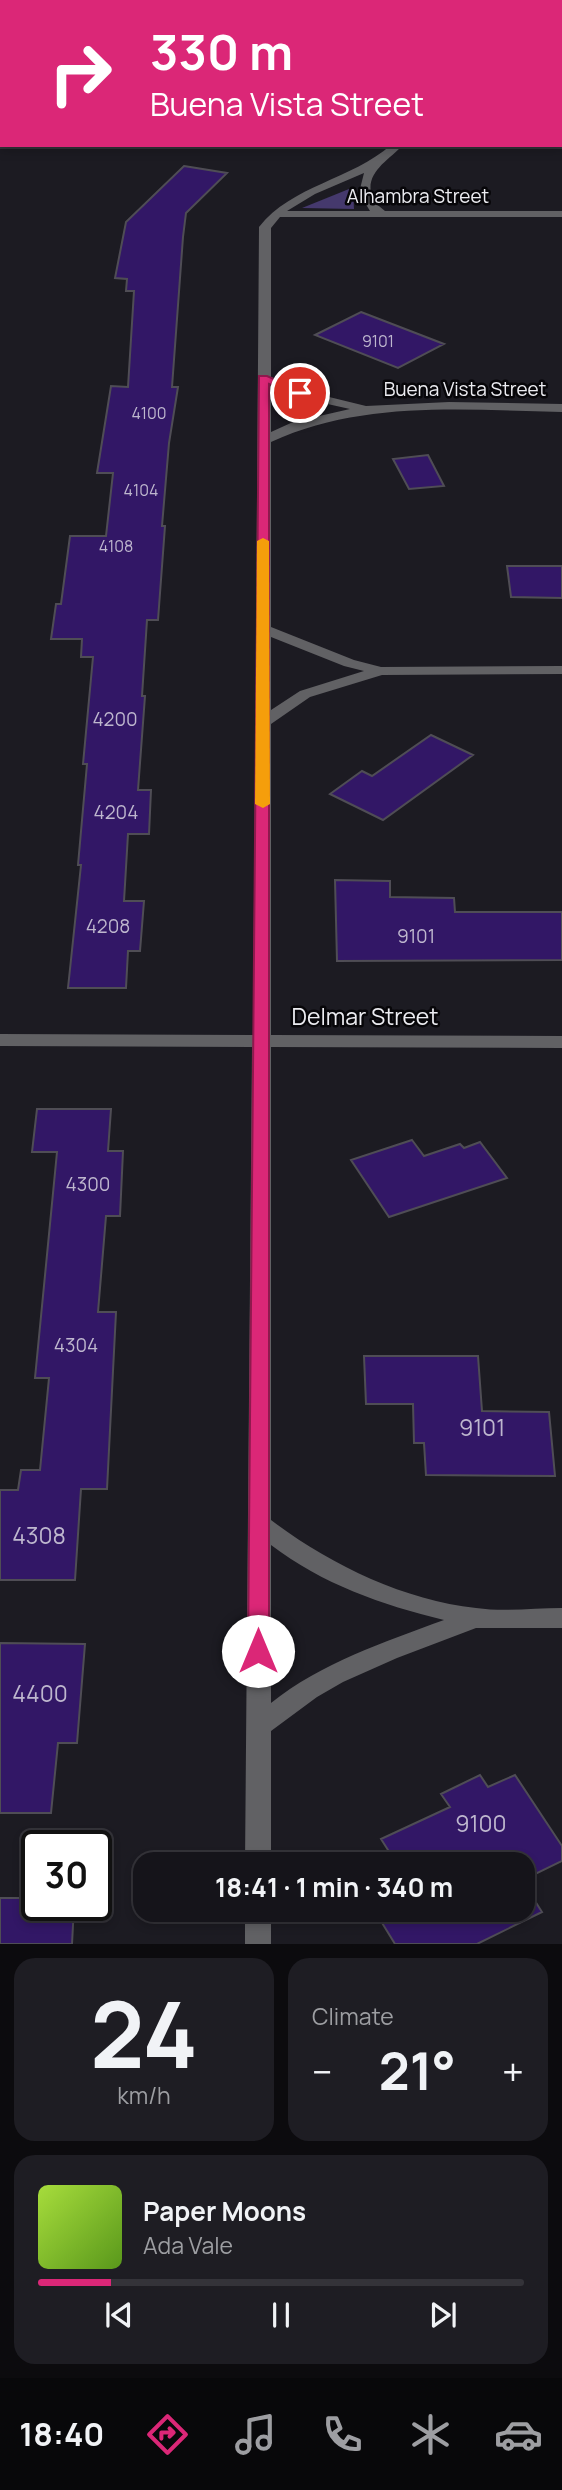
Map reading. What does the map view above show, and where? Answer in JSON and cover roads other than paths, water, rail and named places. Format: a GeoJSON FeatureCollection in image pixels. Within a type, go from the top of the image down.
{"type":"FeatureCollection","features":[{"type":"Feature","properties":{"kind":"street"},"geometry":{"type":"LineString","coordinates":[[258,1852],[265,227],[275,214],[302,196],[372,167],[396,147]]}},
{"type":"Feature","properties":{"kind":"street"},"geometry":{"type":"LineString","coordinates":[[372,167],[366,180],[366,201],[369,207],[381,213]]}},
{"type":"Feature","properties":{"kind":"street","name":"Alhambra Street"},"geometry":{"type":"LineString","coordinates":[[275,214],[562,214]]}},
{"type":"Feature","properties":{"kind":"street","name":"Buena Vista Street"},"geometry":{"type":"LineString","coordinates":[[263,378],[318,398],[367,408],[562,408]]}},
{"type":"Feature","properties":{"kind":"street","name":"Buena Vista Street"},"geometry":{"type":"LineString","coordinates":[[264,440],[290,428],[367,408]]}},
{"type":"Feature","properties":{"kind":"street"},"geometry":{"type":"LineString","coordinates":[[263,629],[349,663],[381,671],[562,670]]}},
{"type":"Feature","properties":{"kind":"street"},"geometry":{"type":"LineString","coordinates":[[263,722],[284,705],[305,694],[381,671]]}},
{"type":"Feature","properties":{"kind":"street","name":"Delmar Street"},"geometry":{"type":"LineString","coordinates":[[0,1040],[562,1042]]}},
{"type":"Feature","properties":{"kind":"street"},"geometry":{"type":"LineString","coordinates":[[259,1524],[291,1548],[374,1592],[476,1618],[562,1618]]}},
{"type":"Feature","properties":{"kind":"street"},"geometry":{"type":"LineString","coordinates":[[258,1727],[286,1703],[331,1675],[476,1618]]}},
{"type":"Feature","properties":{"kind":"street"},"geometry":{"type":"LineString","coordinates":[[258,1922],[258,1944]]}}]}
